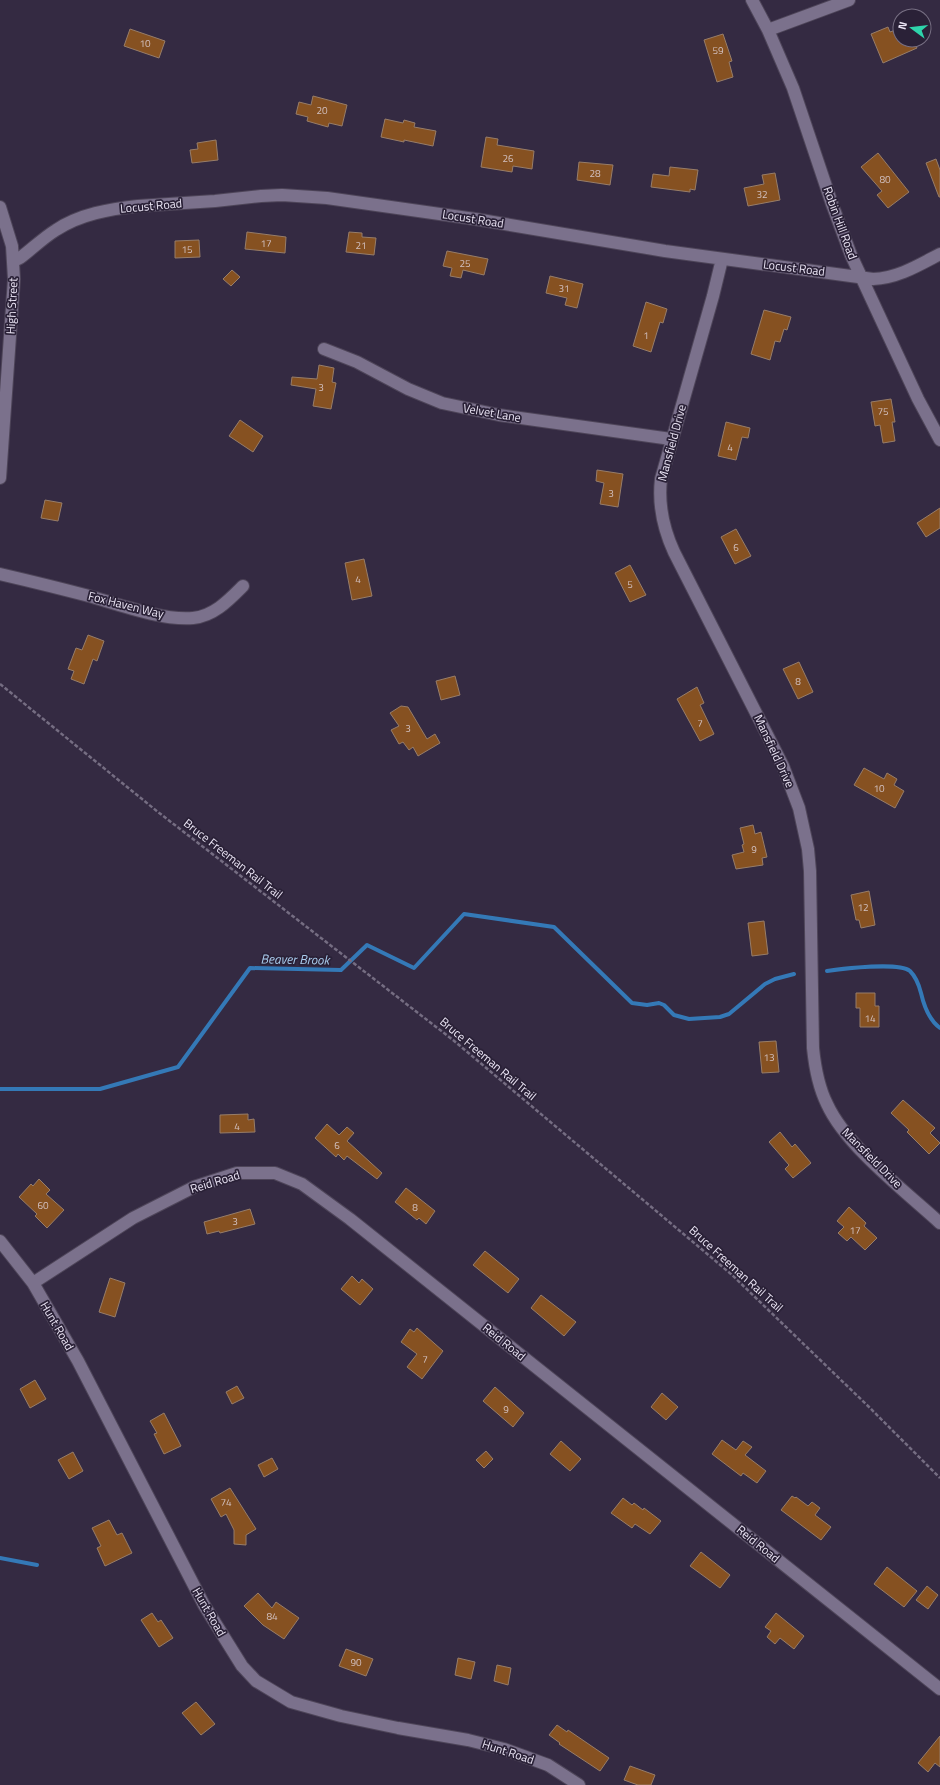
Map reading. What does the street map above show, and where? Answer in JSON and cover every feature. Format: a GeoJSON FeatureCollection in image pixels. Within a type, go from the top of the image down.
{"type":"FeatureCollection","features":[{"type":"Feature","properties":{"kind":"street","name":"Robin Hill Road"},"geometry":{"type":"LineString","coordinates":[[752,0],[768,30],[793,88],[841,230],[861,277],[918,398],[940,440]]}},
{"type":"Feature","properties":{"kind":"street"},"geometry":{"type":"LineString","coordinates":[[768,30],[849,0]]}},
{"type":"Feature","properties":{"kind":"street","name":"Locust Road"},"geometry":{"type":"LineString","coordinates":[[14,261],[20,258],[58,228],[85,216],[120,208],[282,195],[358,202],[722,259],[873,279],[892,276],[940,254]]}},
{"type":"Feature","properties":{"kind":"street","name":"High Street"},"geometry":{"type":"LineString","coordinates":[[0,207],[12,246],[14,261],[14,295],[0,478]]}},
{"type":"Feature","properties":{"kind":"street","name":"Mansfield Drive"},"geometry":{"type":"LineString","coordinates":[[722,259],[713,296],[671,439],[661,479],[660,493],[663,524],[674,552],[782,766],[799,808],[808,849],[812,906],[813,1048],[815,1069],[820,1088],[836,1120],[847,1135],[876,1165],[940,1223]]}},
{"type":"Feature","properties":{"kind":"street","name":"Velvet Lane"},"geometry":{"type":"LineString","coordinates":[[324,349],[352,359],[414,392],[442,403],[499,415],[671,439]]}},
{"type":"Feature","properties":{"kind":"street","name":"Fox Haven Way"},"geometry":{"type":"LineString","coordinates":[[0,574],[139,610],[193,618],[211,612],[229,601],[243,586]]}},
{"type":"Feature","properties":{"kind":"street","name":"Reid Road"},"geometry":{"type":"LineString","coordinates":[[32,1283],[133,1218],[194,1187],[237,1173],[275,1173],[302,1184],[356,1224],[940,1689]]}},
{"type":"Feature","properties":{"kind":"street","name":"Hunt Road"},"geometry":{"type":"LineString","coordinates":[[0,1241],[32,1283],[78,1361],[204,1605],[242,1666],[256,1681],[290,1702],[340,1716],[468,1740],[504,1749],[548,1765],[579,1785]]}},
{"type":"Feature","properties":{"kind":"path","name":"Bruce Freeman Rail Trail"},"geometry":{"type":"LineString","coordinates":[[0,684],[158,812],[453,1040],[731,1274],[869,1407],[940,1478]]}},
{"type":"Feature","properties":{"kind":"building"},"geometry":{"type":"Polygon","coordinates":[[[888,27],[890,32],[892,31],[892,48],[917,48],[883,63],[871,34],[888,27]]]}},
{"type":"Feature","properties":{"kind":"building"},"geometry":{"type":"Polygon","coordinates":[[[130,29],[165,41],[159,58],[124,46],[130,29]]]}},
{"type":"Feature","properties":{"kind":"building"},"geometry":{"type":"Polygon","coordinates":[[[723,34],[732,61],[729,62],[733,77],[717,82],[704,40],[723,34]]]}},
{"type":"Feature","properties":{"kind":"building"},"geometry":{"type":"Polygon","coordinates":[[[313,96],[347,105],[342,126],[329,123],[328,127],[307,121],[308,117],[296,114],[299,102],[311,105],[313,96]]]}},
{"type":"Feature","properties":{"kind":"building"},"geometry":{"type":"Polygon","coordinates":[[[385,119],[403,123],[404,120],[415,123],[414,127],[436,131],[433,146],[381,137],[385,119]]]}},
{"type":"Feature","properties":{"kind":"building"},"geometry":{"type":"Polygon","coordinates":[[[486,137],[498,139],[497,145],[534,151],[532,169],[513,166],[512,172],[481,167],[486,137]]]}},
{"type":"Feature","properties":{"kind":"building"},"geometry":{"type":"Polygon","coordinates":[[[216,140],[218,160],[192,163],[190,150],[198,149],[197,143],[216,140]]]}},
{"type":"Feature","properties":{"kind":"building"},"geometry":{"type":"Polygon","coordinates":[[[878,153],[909,192],[888,208],[877,195],[882,191],[861,167],[878,153]]]}},
{"type":"Feature","properties":{"kind":"building"},"geometry":{"type":"Polygon","coordinates":[[[936,159],[940,170],[940,197],[926,163],[936,159]]]}},
{"type":"Feature","properties":{"kind":"building"},"geometry":{"type":"Polygon","coordinates":[[[579,162],[613,165],[610,185],[577,180],[579,162]]]}},
{"type":"Feature","properties":{"kind":"building"},"geometry":{"type":"Polygon","coordinates":[[[670,167],[698,170],[695,190],[690,189],[690,192],[651,187],[653,174],[669,176],[670,167]]]}},
{"type":"Feature","properties":{"kind":"building"},"geometry":{"type":"Polygon","coordinates":[[[775,173],[780,200],[748,206],[744,188],[764,184],[762,175],[775,173]]]}},
{"type":"Feature","properties":{"kind":"building"},"geometry":{"type":"Polygon","coordinates":[[[247,232],[286,237],[285,253],[245,249],[247,232]]]}},
{"type":"Feature","properties":{"kind":"building"},"geometry":{"type":"Polygon","coordinates":[[[349,232],[362,233],[362,237],[376,238],[374,255],[346,252],[349,232]]]}},
{"type":"Feature","properties":{"kind":"building"},"geometry":{"type":"Polygon","coordinates":[[[199,240],[200,257],[175,258],[175,241],[199,240]]]}},
{"type":"Feature","properties":{"kind":"building"},"geometry":{"type":"Polygon","coordinates":[[[447,251],[488,259],[484,275],[463,270],[461,278],[450,276],[452,268],[443,266],[447,251]]]}},
{"type":"Feature","properties":{"kind":"building"},"geometry":{"type":"Polygon","coordinates":[[[232,270],[240,277],[231,286],[223,279],[232,270]]]}},
{"type":"Feature","properties":{"kind":"building"},"geometry":{"type":"Polygon","coordinates":[[[550,276],[583,284],[577,308],[565,305],[567,298],[546,293],[550,276]]]}},
{"type":"Feature","properties":{"kind":"building"},"geometry":{"type":"Polygon","coordinates":[[[646,302],[667,309],[663,323],[660,322],[651,352],[633,346],[646,302]]]}},
{"type":"Feature","properties":{"kind":"building"},"geometry":{"type":"Polygon","coordinates":[[[764,310],[791,317],[787,330],[784,329],[780,342],[775,341],[770,360],[751,354],[764,310]]]}},
{"type":"Feature","properties":{"kind":"building"},"geometry":{"type":"Polygon","coordinates":[[[319,365],[334,368],[332,382],[336,383],[331,409],[313,406],[316,389],[291,385],[292,377],[317,379],[319,365]]]}},
{"type":"Feature","properties":{"kind":"building"},"geometry":{"type":"Polygon","coordinates":[[[891,399],[895,422],[892,422],[895,441],[883,443],[880,425],[875,426],[871,402],[891,399]]]}},
{"type":"Feature","properties":{"kind":"building"},"geometry":{"type":"Polygon","coordinates":[[[240,420],[263,436],[253,452],[229,436],[240,420]]]}},
{"type":"Feature","properties":{"kind":"building"},"geometry":{"type":"Polygon","coordinates":[[[726,422],[750,428],[748,438],[742,437],[736,460],[718,456],[726,422]]]}},
{"type":"Feature","properties":{"kind":"building"},"geometry":{"type":"Polygon","coordinates":[[[597,470],[623,474],[618,507],[600,504],[604,483],[596,481],[597,470]]]}},
{"type":"Feature","properties":{"kind":"building"},"geometry":{"type":"Polygon","coordinates":[[[45,500],[62,503],[58,521],[41,518],[45,500]]]}},
{"type":"Feature","properties":{"kind":"building"},"geometry":{"type":"Polygon","coordinates":[[[940,508],[940,528],[926,537],[917,523],[940,508]]]}},
{"type":"Feature","properties":{"kind":"building"},"geometry":{"type":"Polygon","coordinates":[[[736,529],[751,556],[735,564],[721,537],[736,529]]]}},
{"type":"Feature","properties":{"kind":"building"},"geometry":{"type":"Polygon","coordinates":[[[364,559],[372,596],[352,600],[345,563],[364,559]]]}},
{"type":"Feature","properties":{"kind":"building"},"geometry":{"type":"Polygon","coordinates":[[[630,565],[646,595],[630,602],[615,573],[630,565]]]}},
{"type":"Feature","properties":{"kind":"building"},"geometry":{"type":"Polygon","coordinates":[[[88,635],[104,641],[97,661],[93,659],[84,684],[71,679],[74,671],[68,669],[76,648],[82,650],[88,635]]]}},
{"type":"Feature","properties":{"kind":"building"},"geometry":{"type":"Polygon","coordinates":[[[799,662],[813,692],[798,699],[783,669],[799,662]]]}},
{"type":"Feature","properties":{"kind":"building"},"geometry":{"type":"Polygon","coordinates":[[[455,676],[460,695],[441,700],[436,681],[455,676]]]}},
{"type":"Feature","properties":{"kind":"building"},"geometry":{"type":"Polygon","coordinates":[[[697,687],[704,703],[700,705],[714,734],[700,741],[677,699],[697,687]]]}},
{"type":"Feature","properties":{"kind":"building"},"geometry":{"type":"Polygon","coordinates":[[[401,706],[408,707],[427,739],[435,734],[440,743],[418,756],[413,747],[409,750],[403,742],[399,744],[391,730],[399,726],[390,713],[401,706]]]}},
{"type":"Feature","properties":{"kind":"building"},"geometry":{"type":"Polygon","coordinates":[[[864,768],[884,779],[887,773],[897,779],[894,785],[904,791],[895,808],[854,785],[864,768]]]}},
{"type":"Feature","properties":{"kind":"building"},"geometry":{"type":"Polygon","coordinates":[[[753,825],[755,834],[761,832],[767,857],[762,858],[763,865],[736,869],[732,855],[744,852],[742,845],[744,844],[740,828],[753,825]]]}},
{"type":"Feature","properties":{"kind":"building"},"geometry":{"type":"Polygon","coordinates":[[[869,891],[875,925],[861,928],[859,920],[856,920],[851,895],[869,891]]]}},
{"type":"Feature","properties":{"kind":"building"},"geometry":{"type":"Polygon","coordinates":[[[764,921],[768,954],[752,956],[748,923],[764,921]]]}},
{"type":"Feature","properties":{"kind":"building"},"geometry":{"type":"Polygon","coordinates":[[[856,993],[875,993],[875,1006],[879,1006],[879,1027],[860,1027],[860,1008],[856,1008],[856,993]]]}},
{"type":"Feature","properties":{"kind":"building"},"geometry":{"type":"Polygon","coordinates":[[[776,1041],[779,1072],[762,1073],[759,1042],[776,1041]]]}},
{"type":"Feature","properties":{"kind":"building"},"geometry":{"type":"Polygon","coordinates":[[[903,1100],[935,1128],[930,1133],[940,1143],[929,1154],[907,1132],[909,1130],[891,1113],[903,1100]]]}},
{"type":"Feature","properties":{"kind":"building"},"geometry":{"type":"Polygon","coordinates":[[[248,1114],[248,1120],[254,1119],[255,1132],[220,1133],[220,1115],[248,1114]]]}},
{"type":"Feature","properties":{"kind":"building"},"geometry":{"type":"Polygon","coordinates":[[[327,1124],[339,1135],[347,1127],[354,1133],[347,1141],[382,1173],[377,1179],[347,1156],[344,1160],[338,1154],[336,1157],[315,1138],[327,1124]]]}},
{"type":"Feature","properties":{"kind":"building"},"geometry":{"type":"Polygon","coordinates":[[[780,1132],[792,1147],[795,1144],[811,1163],[793,1178],[785,1169],[789,1165],[769,1142],[780,1132]]]}},
{"type":"Feature","properties":{"kind":"building"},"geometry":{"type":"Polygon","coordinates":[[[39,1179],[50,1190],[46,1194],[64,1210],[47,1228],[35,1216],[37,1214],[19,1197],[31,1184],[33,1186],[39,1179]]]}},
{"type":"Feature","properties":{"kind":"building"},"geometry":{"type":"Polygon","coordinates":[[[406,1188],[435,1211],[426,1224],[419,1218],[417,1220],[395,1202],[406,1188]]]}},
{"type":"Feature","properties":{"kind":"building"},"geometry":{"type":"Polygon","coordinates":[[[849,1207],[866,1223],[864,1226],[877,1238],[865,1250],[851,1237],[847,1241],[838,1233],[844,1227],[837,1221],[849,1207]]]}},
{"type":"Feature","properties":{"kind":"building"},"geometry":{"type":"Polygon","coordinates":[[[250,1209],[255,1224],[220,1233],[219,1231],[207,1234],[204,1222],[250,1209]]]}},
{"type":"Feature","properties":{"kind":"building"},"geometry":{"type":"Polygon","coordinates":[[[485,1251],[519,1279],[508,1293],[473,1265],[485,1251]]]}},
{"type":"Feature","properties":{"kind":"building"},"geometry":{"type":"Polygon","coordinates":[[[352,1276],[359,1283],[362,1279],[373,1289],[360,1305],[341,1289],[352,1276]]]}},
{"type":"Feature","properties":{"kind":"building"},"geometry":{"type":"Polygon","coordinates":[[[110,1278],[125,1283],[115,1317],[99,1312],[110,1278]]]}},
{"type":"Feature","properties":{"kind":"building"},"geometry":{"type":"Polygon","coordinates":[[[541,1295],[576,1322],[564,1336],[531,1308],[541,1295]]]}},
{"type":"Feature","properties":{"kind":"building"},"geometry":{"type":"Polygon","coordinates":[[[417,1328],[443,1351],[422,1379],[407,1367],[417,1354],[401,1342],[410,1329],[414,1332],[417,1328]]]}},
{"type":"Feature","properties":{"kind":"building"},"geometry":{"type":"Polygon","coordinates":[[[35,1380],[46,1399],[30,1408],[20,1389],[35,1380]]]}},
{"type":"Feature","properties":{"kind":"building"},"geometry":{"type":"Polygon","coordinates":[[[237,1386],[244,1398],[232,1404],[226,1392],[237,1386]]]}},
{"type":"Feature","properties":{"kind":"building"},"geometry":{"type":"Polygon","coordinates":[[[495,1387],[524,1413],[513,1427],[483,1401],[495,1387]]]}},
{"type":"Feature","properties":{"kind":"building"},"geometry":{"type":"Polygon","coordinates":[[[662,1393],[678,1407],[666,1420],[651,1407],[662,1393]]]}},
{"type":"Feature","properties":{"kind":"building"},"geometry":{"type":"Polygon","coordinates":[[[164,1413],[181,1446],[164,1454],[154,1434],[157,1433],[150,1421],[164,1413]]]}},
{"type":"Feature","properties":{"kind":"building"},"geometry":{"type":"Polygon","coordinates":[[[722,1440],[736,1450],[743,1441],[752,1447],[745,1455],[766,1471],[757,1483],[743,1473],[741,1476],[712,1454],[722,1440]]]}},
{"type":"Feature","properties":{"kind":"building"},"geometry":{"type":"Polygon","coordinates":[[[561,1441],[581,1459],[570,1471],[550,1454],[561,1441]]]}},
{"type":"Feature","properties":{"kind":"building"},"geometry":{"type":"Polygon","coordinates":[[[486,1451],[493,1459],[484,1468],[476,1460],[486,1451]]]}},
{"type":"Feature","properties":{"kind":"building"},"geometry":{"type":"Polygon","coordinates":[[[73,1452],[83,1471],[69,1479],[58,1460],[73,1452]]]}},
{"type":"Feature","properties":{"kind":"building"},"geometry":{"type":"Polygon","coordinates":[[[272,1458],[278,1469],[264,1477],[258,1465],[272,1458]]]}},
{"type":"Feature","properties":{"kind":"building"},"geometry":{"type":"Polygon","coordinates":[[[230,1488],[256,1529],[246,1535],[246,1545],[234,1544],[234,1530],[226,1514],[221,1517],[211,1499],[230,1488]]]}},
{"type":"Feature","properties":{"kind":"building"},"geometry":{"type":"Polygon","coordinates":[[[792,1496],[795,1498],[796,1497],[808,1506],[812,1502],[820,1508],[815,1515],[831,1527],[821,1540],[781,1510],[792,1496]]]}},
{"type":"Feature","properties":{"kind":"building"},"geometry":{"type":"Polygon","coordinates":[[[623,1498],[632,1505],[634,1503],[643,1510],[644,1508],[661,1521],[650,1534],[635,1524],[632,1528],[611,1513],[623,1498]]]}},
{"type":"Feature","properties":{"kind":"building"},"geometry":{"type":"Polygon","coordinates":[[[109,1520],[117,1535],[122,1533],[132,1553],[105,1566],[97,1548],[101,1546],[92,1528],[109,1520]]]}},
{"type":"Feature","properties":{"kind":"building"},"geometry":{"type":"Polygon","coordinates":[[[701,1552],[730,1575],[720,1588],[690,1566],[701,1552]]]}},
{"type":"Feature","properties":{"kind":"building"},"geometry":{"type":"Polygon","coordinates":[[[887,1567],[917,1591],[904,1607],[874,1584],[887,1567]]]}},
{"type":"Feature","properties":{"kind":"building"},"geometry":{"type":"Polygon","coordinates":[[[927,1586],[938,1595],[928,1609],[916,1600],[927,1586]]]}},
{"type":"Feature","properties":{"kind":"building"},"geometry":{"type":"Polygon","coordinates":[[[258,1593],[272,1608],[276,1602],[299,1618],[284,1639],[263,1625],[244,1606],[258,1593]]]}},
{"type":"Feature","properties":{"kind":"building"},"geometry":{"type":"Polygon","coordinates":[[[152,1613],[158,1622],[161,1620],[173,1638],[159,1647],[141,1620],[152,1613]]]}},
{"type":"Feature","properties":{"kind":"building"},"geometry":{"type":"Polygon","coordinates":[[[776,1613],[804,1636],[794,1649],[780,1638],[775,1644],[767,1637],[771,1631],[765,1627],[776,1613]]]}},
{"type":"Feature","properties":{"kind":"building"},"geometry":{"type":"Polygon","coordinates":[[[346,1649],[373,1659],[366,1676],[339,1666],[346,1649]]]}},
{"type":"Feature","properties":{"kind":"building"},"geometry":{"type":"Polygon","coordinates":[[[458,1658],[475,1662],[471,1679],[455,1675],[458,1658]]]}},
{"type":"Feature","properties":{"kind":"building"},"geometry":{"type":"Polygon","coordinates":[[[497,1665],[511,1668],[508,1685],[494,1681],[497,1665]]]}},
{"type":"Feature","properties":{"kind":"building"},"geometry":{"type":"Polygon","coordinates":[[[196,1702],[215,1724],[201,1735],[182,1713],[196,1702]]]}},
{"type":"Feature","properties":{"kind":"building"},"geometry":{"type":"Polygon","coordinates":[[[557,1725],[567,1732],[568,1730],[609,1758],[600,1771],[559,1744],[560,1743],[549,1735],[557,1725]]]}},
{"type":"Feature","properties":{"kind":"building"},"geometry":{"type":"Polygon","coordinates":[[[940,1736],[940,1767],[935,1763],[928,1772],[918,1763],[940,1736]]]}},
{"type":"Feature","properties":{"kind":"building"},"geometry":{"type":"Polygon","coordinates":[[[630,1766],[655,1775],[651,1785],[638,1785],[624,1780],[630,1766]]]}},
{"type":"Feature","properties":{"kind":"waterway","name":"Beaver Brook"},"geometry":{"type":"LineString","coordinates":[[0,1089],[100,1089],[178,1067],[250,968],[341,970],[367,945],[414,968],[464,914],[554,927],[632,1003],[647,1005],[659,1003],[664,1005],[674,1015],[689,1019],[720,1017],[729,1014],[765,984],[775,979],[794,974]]}},
{"type":"Feature","properties":{"kind":"waterway","name":"Beaver Brook"},"geometry":{"type":"LineString","coordinates":[[827,971],[882,967],[904,968],[910,971],[918,984],[928,1012],[933,1021],[940,1028]]}},
{"type":"Feature","properties":{"kind":"waterway"},"geometry":{"type":"LineString","coordinates":[[0,1558],[37,1565]]}}]}
